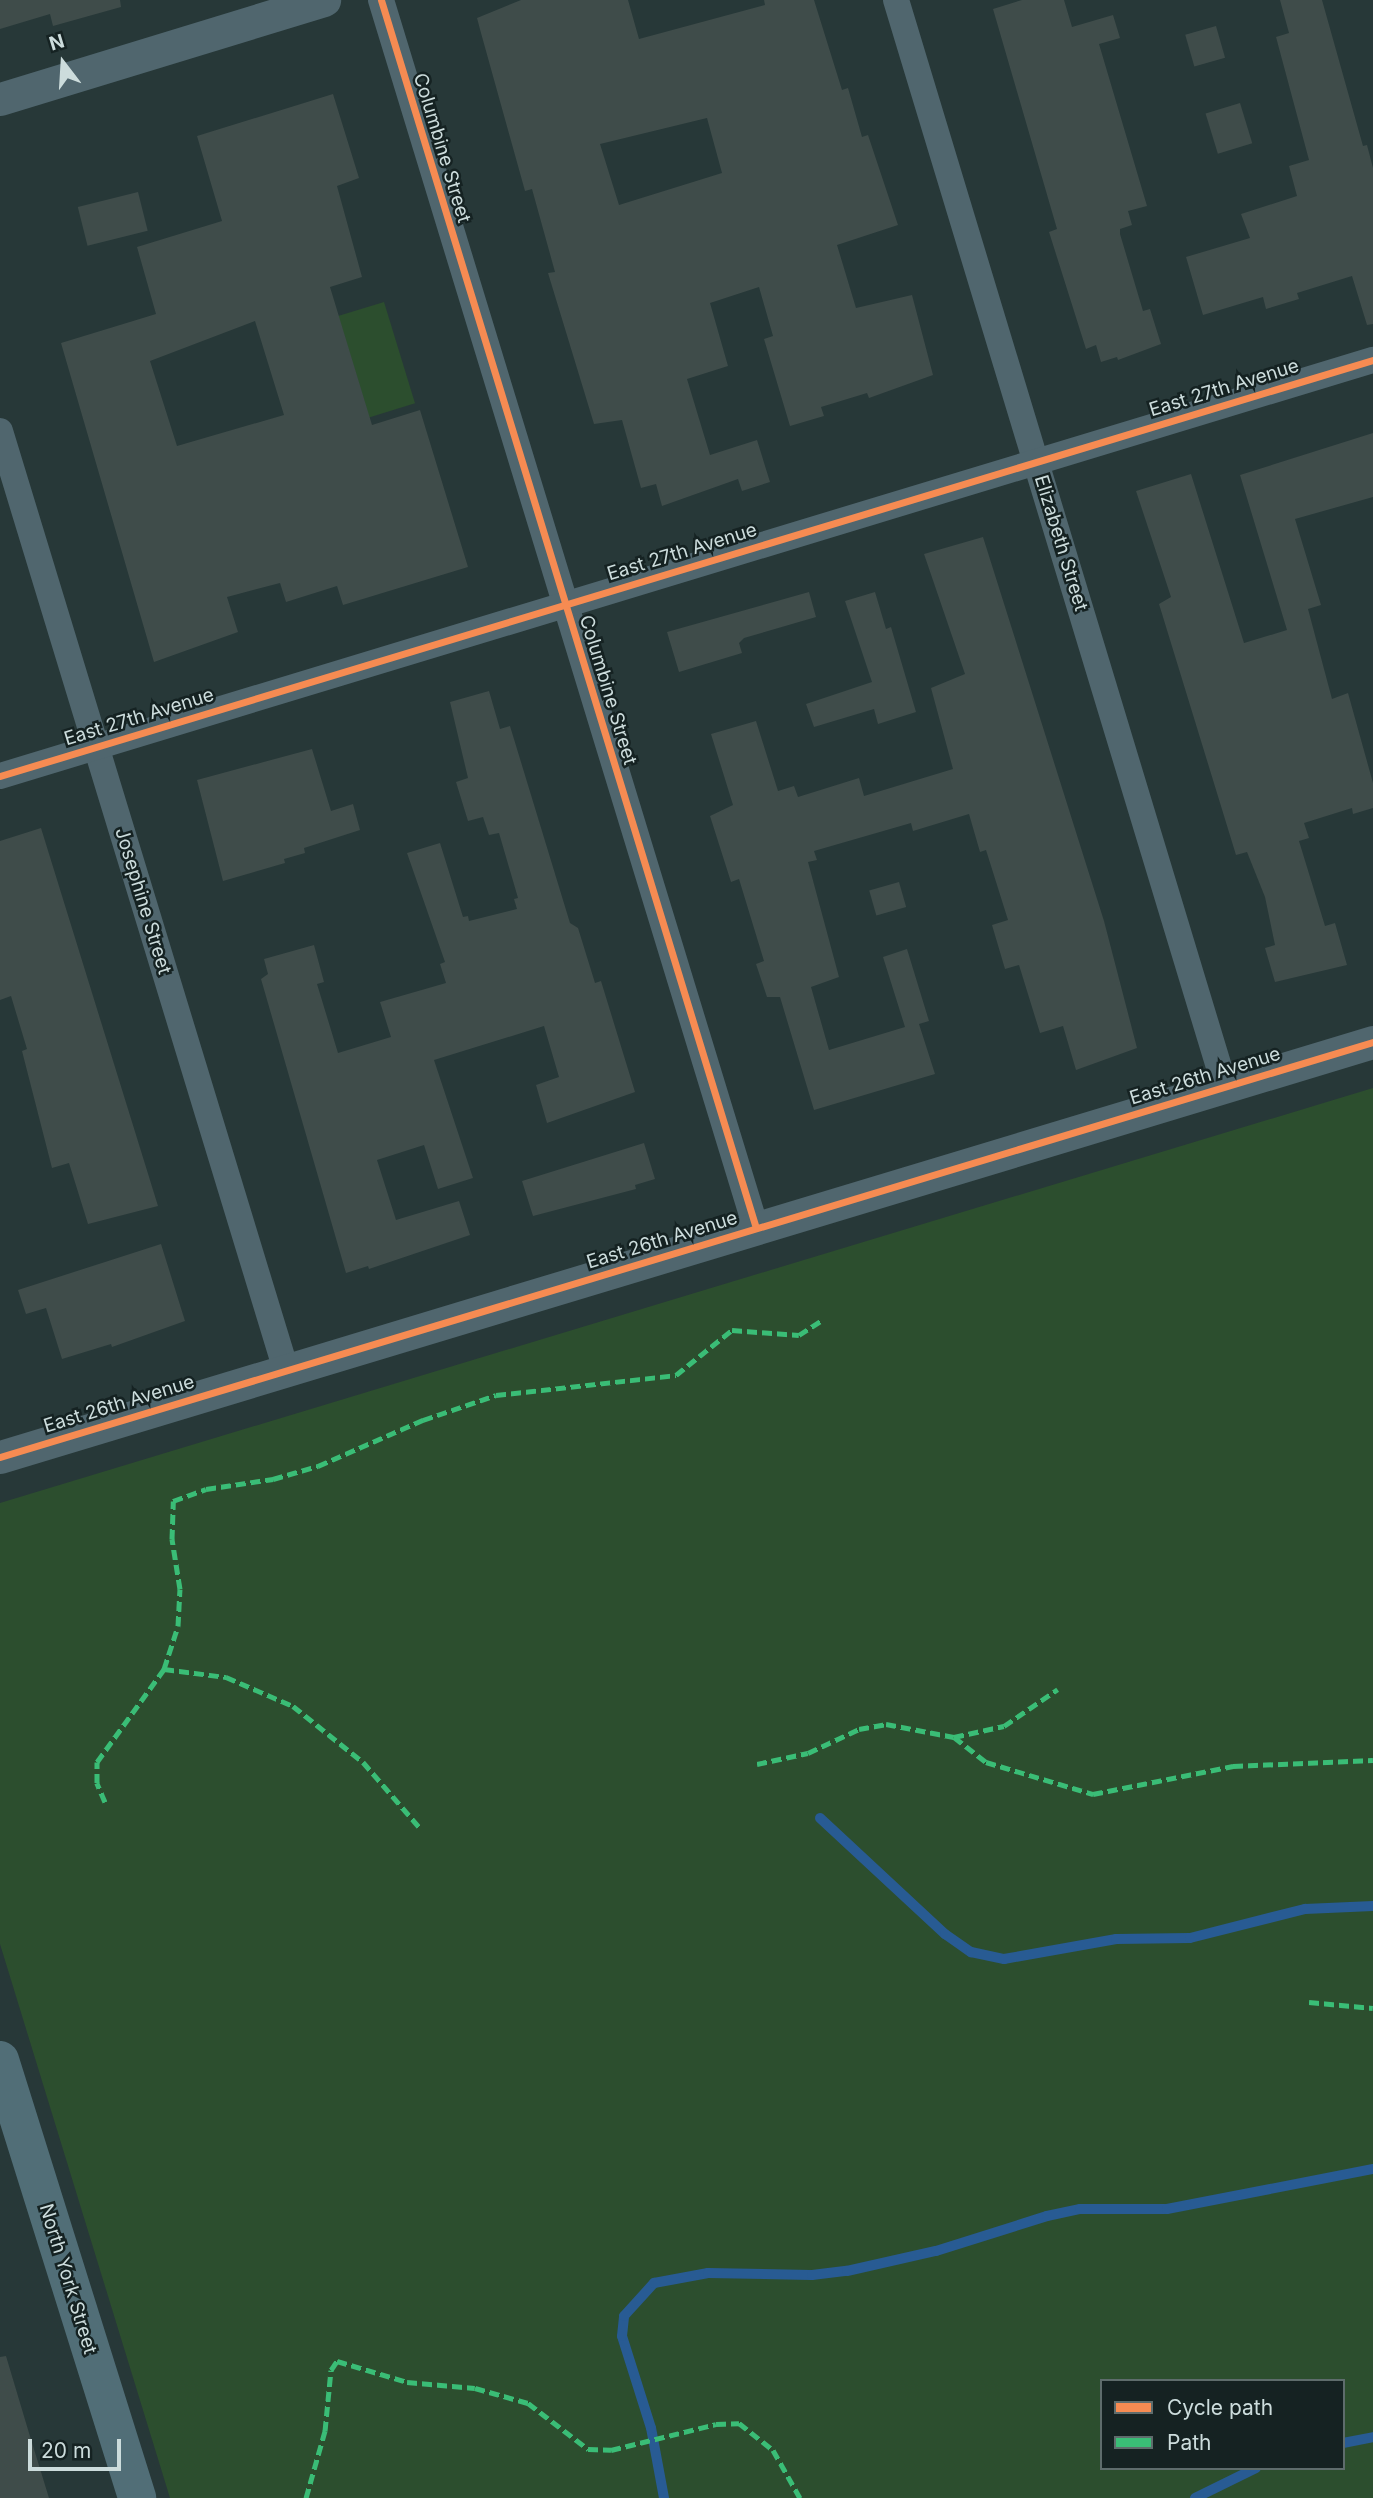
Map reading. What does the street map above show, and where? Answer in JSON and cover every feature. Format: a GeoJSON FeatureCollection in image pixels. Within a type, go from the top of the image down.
{"type":"FeatureCollection","features":[{"type":"Feature","properties":{"kind":"main road","name":"North York Street"},"geometry":{"type":"LineString","coordinates":[[0,2060],[10,2129],[137,2498]]}},
{"type":"Feature","properties":{"kind":"street"},"geometry":{"type":"LineString","coordinates":[[0,99],[324,0]]}},
{"type":"Feature","properties":{"kind":"street","name":"Columbine Street"},"geometry":{"type":"LineString","coordinates":[[381,0],[756,1228]]}},
{"type":"Feature","properties":{"kind":"street","name":"Elizabeth Street"},"geometry":{"type":"LineString","coordinates":[[896,0],[1225,1087]]}},
{"type":"Feature","properties":{"kind":"street","name":"East 27th Avenue"},"geometry":{"type":"LineString","coordinates":[[0,776],[1373,360]]}},
{"type":"Feature","properties":{"kind":"street","name":"Josephine Street"},"geometry":{"type":"LineString","coordinates":[[0,431],[286,1370]]}},
{"type":"Feature","properties":{"kind":"street","name":"East 26th Avenue"},"geometry":{"type":"LineString","coordinates":[[0,1457],[1373,1042]]}},
{"type":"Feature","properties":{"kind":"green space"},"geometry":{"type":"Polygon","coordinates":[[[384,302],[415,403],[369,417],[338,316],[384,302]]]}},
{"type":"Feature","properties":{"kind":"green space"},"geometry":{"type":"Polygon","coordinates":[[[1373,1088],[1373,2498],[170,2498],[0,1944],[0,1503],[1373,1088]]]}},
{"type":"Feature","properties":{"kind":"building"},"geometry":{"type":"Polygon","coordinates":[[[0,0],[120,0],[121,7],[53,26],[50,14],[0,29],[0,0]]]}},
{"type":"Feature","properties":{"kind":"building"},"geometry":{"type":"Polygon","coordinates":[[[521,0],[628,0],[639,39],[765,5],[764,0],[814,0],[842,90],[848,88],[862,137],[868,135],[898,225],[837,245],[856,308],[912,295],[933,375],[869,398],[867,393],[821,407],[824,416],[790,426],[764,339],[773,336],[759,287],[710,303],[728,366],[687,379],[710,455],[757,440],[770,482],[742,491],[738,479],[662,506],[656,484],[641,488],[622,420],[594,424],[548,273],[555,272],[532,189],[525,191],[477,18],[521,0]],[[707,118],[600,144],[619,205],[722,173],[707,118]]]}},
{"type":"Feature","properties":{"kind":"building"},"geometry":{"type":"Polygon","coordinates":[[[1022,0],[1064,0],[1072,27],[1113,15],[1120,38],[1099,44],[1147,206],[1128,211],[1132,225],[1120,229],[1120,234],[1143,311],[1150,309],[1161,344],[1118,360],[1117,357],[1101,362],[1096,345],[1086,349],[1049,232],[1057,229],[993,9],[1022,0]]]}},
{"type":"Feature","properties":{"kind":"building"},"geometry":{"type":"Polygon","coordinates":[[[1280,0],[1322,0],[1363,146],[1367,145],[1373,168],[1373,324],[1367,325],[1352,276],[1297,293],[1299,299],[1266,309],[1263,297],[1203,315],[1186,257],[1250,238],[1241,214],[1297,196],[1289,166],[1309,160],[1276,37],[1289,33],[1280,0]]]}},
{"type":"Feature","properties":{"kind":"building"},"geometry":{"type":"Polygon","coordinates":[[[1216,26],[1225,58],[1194,67],[1185,35],[1216,26]]]}},
{"type":"Feature","properties":{"kind":"building"},"geometry":{"type":"Polygon","coordinates":[[[333,94],[359,178],[337,186],[362,277],[330,287],[372,425],[420,410],[468,567],[343,605],[337,586],[286,602],[280,583],[227,597],[238,632],[154,662],[61,343],[156,314],[137,247],[222,221],[197,136],[333,94]],[[255,321],[150,361],[177,446],[284,415],[255,321]]]}},
{"type":"Feature","properties":{"kind":"building"},"geometry":{"type":"Polygon","coordinates":[[[1240,103],[1252,143],[1218,154],[1206,114],[1240,103]]]}},
{"type":"Feature","properties":{"kind":"building"},"geometry":{"type":"Polygon","coordinates":[[[138,192],[148,231],[88,246],[78,207],[138,192]]]}},
{"type":"Feature","properties":{"kind":"building"},"geometry":{"type":"Polygon","coordinates":[[[1373,433],[1373,497],[1295,519],[1321,605],[1308,609],[1332,699],[1348,693],[1373,783],[1373,808],[1353,814],[1352,808],[1304,823],[1309,838],[1299,841],[1325,926],[1335,923],[1347,965],[1275,982],[1265,948],[1275,945],[1265,897],[1247,852],[1236,855],[1159,604],[1171,597],[1136,491],[1191,474],[1244,643],[1287,630],[1240,475],[1373,433]]]}},
{"type":"Feature","properties":{"kind":"building"},"geometry":{"type":"Polygon","coordinates":[[[983,537],[1104,921],[1137,1048],[1076,1070],[1063,1026],[1040,1033],[1019,965],[1005,969],[992,925],[1008,920],[986,850],[980,852],[969,814],[913,831],[911,823],[814,851],[817,860],[808,862],[839,977],[811,987],[829,1050],[905,1027],[883,957],[907,949],[929,1021],[919,1024],[935,1074],[814,1110],[780,997],[767,997],[756,964],[764,961],[739,879],[731,882],[710,816],[733,805],[711,734],[756,721],[778,791],[794,786],[798,797],[859,778],[864,796],[953,769],[931,688],[965,674],[924,554],[983,537]]]}},
{"type":"Feature","properties":{"kind":"building"},"geometry":{"type":"Polygon","coordinates":[[[809,592],[816,617],[744,638],[739,643],[742,653],[679,672],[667,632],[809,592]]]}},
{"type":"Feature","properties":{"kind":"building"},"geometry":{"type":"Polygon","coordinates":[[[875,592],[886,629],[891,627],[916,712],[878,724],[874,709],[814,727],[806,704],[872,682],[845,601],[875,592]]]}},
{"type":"Feature","properties":{"kind":"building"},"geometry":{"type":"Polygon","coordinates":[[[489,691],[500,729],[510,726],[570,923],[578,928],[595,983],[601,981],[635,1092],[547,1123],[536,1085],[559,1077],[544,1026],[434,1060],[473,1178],[438,1189],[424,1145],[377,1160],[396,1220],[459,1201],[470,1235],[369,1269],[368,1266],[346,1273],[261,979],[268,974],[264,959],[314,945],[324,982],[317,984],[338,1053],[391,1037],[380,1002],[446,983],[440,964],[445,962],[407,853],[440,843],[463,917],[468,916],[469,921],[517,909],[514,899],[518,898],[499,833],[489,835],[483,817],[468,821],[456,782],[468,778],[450,702],[489,691]]]}},
{"type":"Feature","properties":{"kind":"building"},"geometry":{"type":"Polygon","coordinates":[[[312,749],[331,811],[353,804],[360,830],[304,848],[305,853],[284,859],[285,863],[223,881],[197,780],[312,749]]]}},
{"type":"Feature","properties":{"kind":"building"},"geometry":{"type":"Polygon","coordinates":[[[41,828],[158,1206],[88,1224],[69,1163],[52,1168],[22,1051],[27,1049],[11,996],[0,1000],[0,841],[41,828]]]}},
{"type":"Feature","properties":{"kind":"building"},"geometry":{"type":"Polygon","coordinates":[[[899,882],[906,907],[876,916],[869,891],[899,882]]]}},
{"type":"Feature","properties":{"kind":"building"},"geometry":{"type":"Polygon","coordinates":[[[644,1143],[655,1179],[635,1185],[636,1189],[533,1216],[522,1181],[644,1143]]]}},
{"type":"Feature","properties":{"kind":"building"},"geometry":{"type":"Polygon","coordinates":[[[161,1244],[185,1321],[112,1347],[111,1344],[62,1359],[46,1308],[26,1314],[18,1290],[161,1244]]]}},
{"type":"Feature","properties":{"kind":"building"},"geometry":{"type":"Polygon","coordinates":[[[6,2356],[49,2498],[0,2498],[0,2357],[6,2356]]]}},
{"type":"Feature","properties":{"kind":"waterway"},"geometry":{"type":"LineString","coordinates":[[820,1818],[945,1934],[971,1952],[1004,1959],[1116,1939],[1190,1938],[1305,1909],[1373,1906]]}},
{"type":"Feature","properties":{"kind":"waterway"},"geometry":{"type":"LineString","coordinates":[[664,2498],[651,2428],[622,2336],[624,2316],[654,2283],[708,2273],[812,2275],[847,2271],[936,2251],[1047,2216],[1080,2209],[1167,2209],[1373,2169]]}},
{"type":"Feature","properties":{"kind":"waterway"},"geometry":{"type":"LineString","coordinates":[[1345,2443],[1373,2437]]}},
{"type":"Feature","properties":{"kind":"waterway"},"geometry":{"type":"LineString","coordinates":[[1195,2498],[1252,2470]]}},
{"type":"Feature","properties":{"kind":"marked path"},"geometry":{"type":"LineString","coordinates":[[105,1802],[97,1783],[97,1762],[164,1669],[178,1626],[180,1589],[172,1539],[173,1501],[206,1489],[273,1479],[318,1466],[423,1420],[496,1395],[676,1375],[732,1330],[799,1335],[822,1320]]}},
{"type":"Feature","properties":{"kind":"marked path"},"geometry":{"type":"LineString","coordinates":[[164,1669],[226,1677],[293,1706],[363,1762],[420,1828]]}},
{"type":"Feature","properties":{"kind":"marked path"},"geometry":{"type":"LineString","coordinates":[[757,1764],[808,1753],[859,1729],[886,1724],[954,1737],[1004,1726],[1058,1689]]}},
{"type":"Feature","properties":{"kind":"marked path"},"geometry":{"type":"LineString","coordinates":[[954,1737],[986,1762],[1093,1794],[1233,1766],[1373,1760]]}},
{"type":"Feature","properties":{"kind":"marked path"},"geometry":{"type":"LineString","coordinates":[[1309,2002],[1373,2008]]}},
{"type":"Feature","properties":{"kind":"marked path"},"geometry":{"type":"LineString","coordinates":[[306,2498],[325,2431],[331,2370],[337,2361],[407,2382],[475,2388],[528,2403],[588,2449],[611,2450],[716,2424],[739,2423],[773,2450],[800,2498]]}},
{"type":"Feature","properties":{"kind":"cycle path"},"geometry":{"type":"LineString","coordinates":[[381,0],[756,1228]]}},
{"type":"Feature","properties":{"kind":"cycle path"},"geometry":{"type":"LineString","coordinates":[[0,776],[1373,360]]}},
{"type":"Feature","properties":{"kind":"cycle path"},"geometry":{"type":"LineString","coordinates":[[0,1457],[1373,1042]]}}]}
